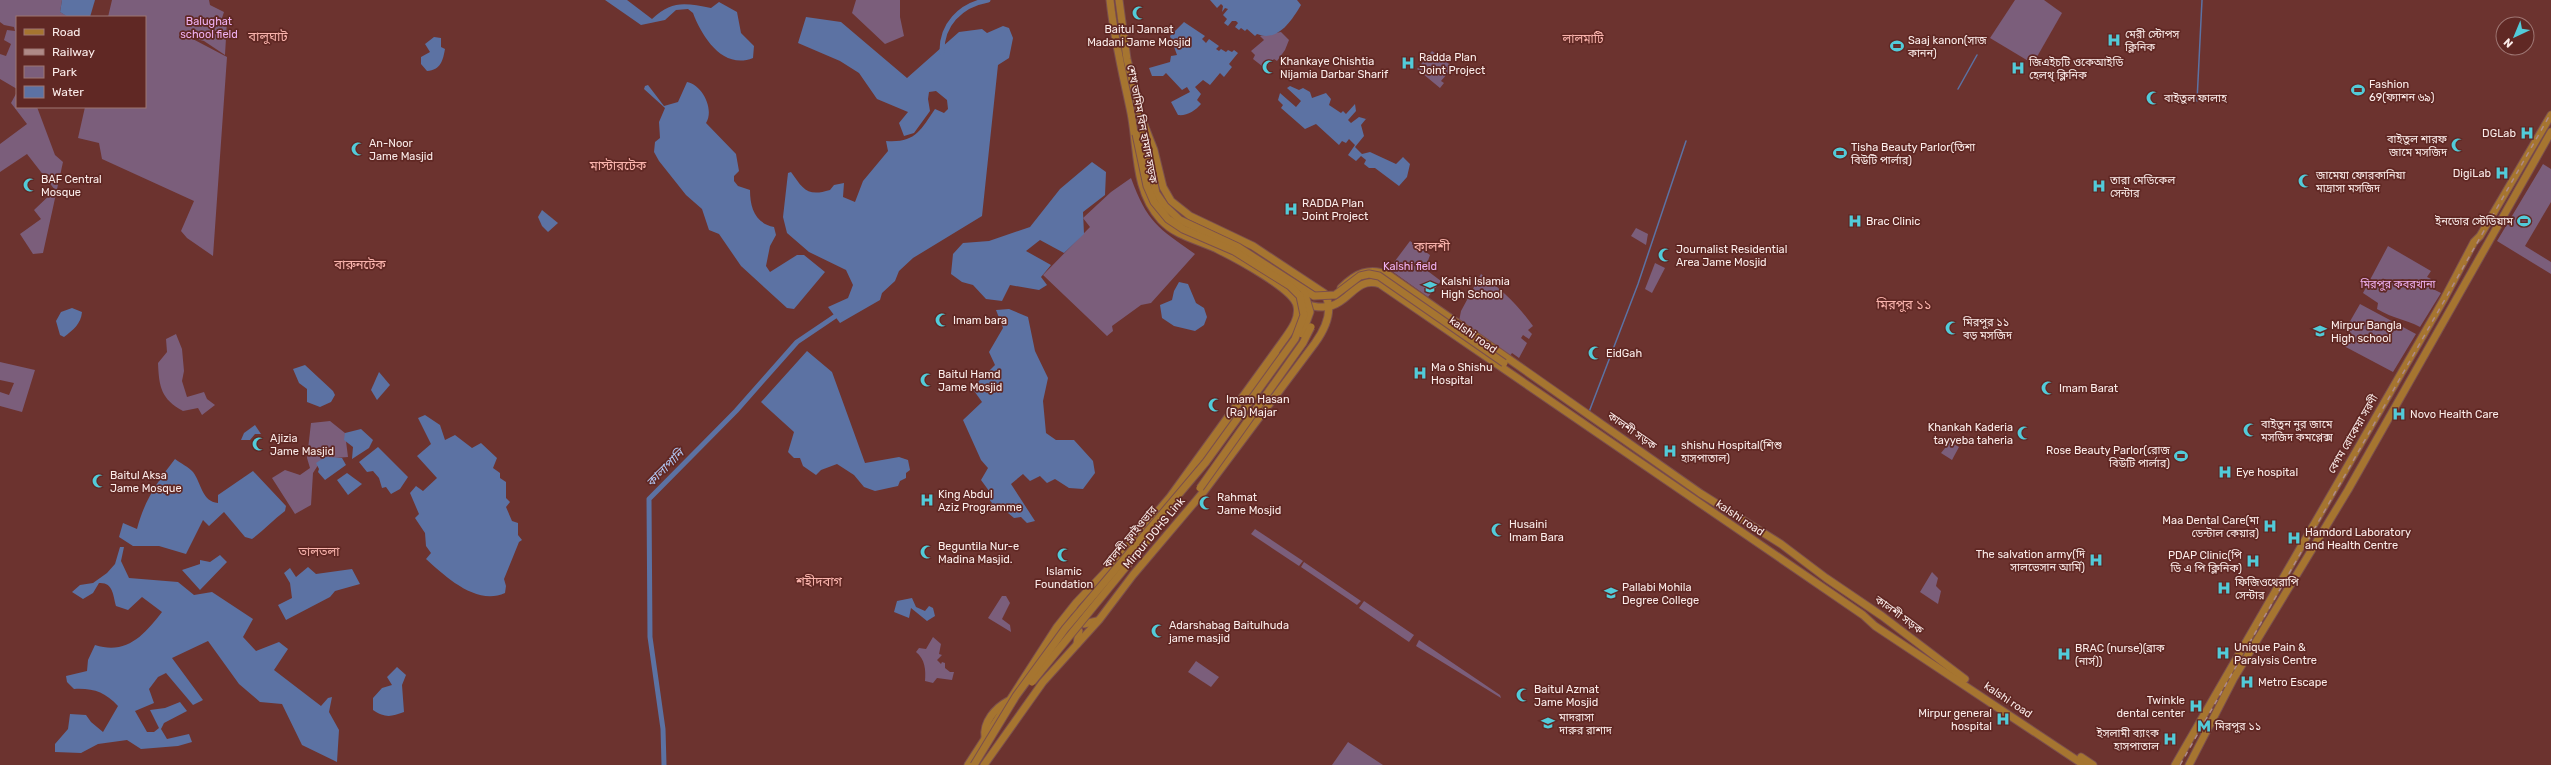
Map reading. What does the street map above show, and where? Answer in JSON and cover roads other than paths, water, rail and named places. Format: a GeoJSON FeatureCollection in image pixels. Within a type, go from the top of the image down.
{"type":"FeatureCollection","features":[{"type":"Feature","properties":{"kind":"main road","name":"শেখ তামিম বিন হামাদ সড়ক"},"geometry":{"type":"LineString","coordinates":[[1110,0],[1116,46],[1131,115],[1142,185],[1152,209],[1176,232],[1212,247],[1257,273],[1292,297],[1318,308],[1328,308]]}},
{"type":"Feature","properties":{"kind":"main road","name":"শেখ তামিম বিন হামাদ সড়ক"},"geometry":{"type":"LineString","coordinates":[[1119,0],[1127,59],[1140,117],[1154,150],[1163,187],[1171,201],[1190,216],[1221,229],[1253,246],[1324,293]]}},
{"type":"Feature","properties":{"kind":"main road"},"geometry":{"type":"LineString","coordinates":[[1131,115],[1140,133],[1154,187],[1160,200],[1170,212],[1186,224],[1238,247],[1290,279],[1304,291],[1314,296],[1329,297],[1340,292],[1360,276],[1369,274],[1379,276],[1552,394],[1569,401]]}},
{"type":"Feature","properties":{"kind":"main road","name":"বেগম রোকেয়া সরণী"},"geometry":{"type":"LineString","coordinates":[[2175,765],[2444,299],[2474,242],[2480,236],[2551,115]]}},
{"type":"Feature","properties":{"kind":"main road"},"geometry":{"type":"LineString","coordinates":[[1140,117],[1140,133]]}},
{"type":"Feature","properties":{"kind":"main road","name":"বেগম রোকেয়া সরণী"},"geometry":{"type":"LineString","coordinates":[[2189,765],[2234,678],[2348,490],[2551,132]]}},
{"type":"Feature","properties":{"kind":"main road","name":"কালশী ফ্লাইওভার"},"geometry":{"type":"LineString","coordinates":[[974,765],[1016,696],[1062,633],[1206,462],[1295,339],[1302,323],[1305,310],[1302,300],[1290,286],[1234,251],[1179,226],[1163,213],[1147,186],[1140,133]]}},
{"type":"Feature","properties":{"kind":"main road"},"geometry":{"type":"LineString","coordinates":[[1212,247],[1210,241],[1211,236],[1221,229]]}},
{"type":"Feature","properties":{"kind":"main road","name":"কালশী সড়ক"},"geometry":{"type":"LineString","coordinates":[[1324,293],[1337,291],[1353,276],[1364,271],[1377,271],[1389,275],[1700,493],[1781,544],[1826,578],[1882,616],[1960,676],[2093,765]]}},
{"type":"Feature","properties":{"kind":"main road","name":"kalshi road"},"geometry":{"type":"LineString","coordinates":[[1328,308],[1339,304],[1365,283],[1375,283],[1385,287],[1863,614],[1875,626],[2084,765]]}},
{"type":"Feature","properties":{"kind":"main road"},"geometry":{"type":"LineString","coordinates":[[1304,303],[1312,303],[1317,299],[1314,286]]}},
{"type":"Feature","properties":{"kind":"main road"},"geometry":{"type":"LineString","coordinates":[[1192,504],[1200,488],[1306,337],[1312,323],[1313,312],[1304,291]]}},
{"type":"Feature","properties":{"kind":"main road"},"geometry":{"type":"LineString","coordinates":[[977,765],[1019,698],[1199,475],[1297,342],[1309,318],[1309,306],[1304,291]]}},
{"type":"Feature","properties":{"kind":"main road"},"geometry":{"type":"LineString","coordinates":[[1324,293],[1328,308]]}},
{"type":"Feature","properties":{"kind":"main road","name":"Mirpur DOHS Link"},"geometry":{"type":"LineString","coordinates":[[968,765],[1057,626],[1170,497],[1291,329],[1298,313],[1297,304],[1292,297]]}},
{"type":"Feature","properties":{"kind":"main road","name":"Mirpur DOHS Link"},"geometry":{"type":"LineString","coordinates":[[984,765],[1043,682],[1099,620],[1133,575],[1205,490],[1315,343],[1326,326],[1328,308]]}},
{"type":"Feature","properties":{"kind":"main road"},"geometry":{"type":"LineString","coordinates":[[1170,497],[1180,488],[1302,323]]}},
{"type":"Feature","properties":{"kind":"main road"},"geometry":{"type":"LineString","coordinates":[[1076,603],[1075,615],[1080,622],[1087,625],[1099,620]]}},
{"type":"Feature","properties":{"kind":"main road"},"geometry":{"type":"LineString","coordinates":[[1057,626],[1068,622],[1073,624],[1079,631],[1077,644]]}},
{"type":"Feature","properties":{"kind":"water"},"geometry":{"type":"Polygon","coordinates":[[[62,0],[95,0],[90,16],[66,16],[60,12],[62,0]]]}},
{"type":"Feature","properties":{"kind":"water"},"geometry":{"type":"Polygon","coordinates":[[[605,0],[627,0],[652,19],[666,9],[679,4],[711,8],[719,2],[737,12],[741,33],[754,46],[753,58],[742,60],[732,59],[715,49],[702,32],[693,13],[688,9],[676,10],[665,20],[641,25],[605,0]]]}},
{"type":"Feature","properties":{"kind":"water"},"geometry":{"type":"Polygon","coordinates":[[[1210,0],[1297,0],[1301,5],[1284,28],[1272,35],[1265,36],[1257,34],[1255,36],[1247,29],[1245,31],[1241,28],[1239,30],[1235,27],[1238,23],[1236,21],[1232,21],[1228,26],[1224,23],[1227,19],[1223,15],[1228,9],[1225,8],[1222,12],[1223,6],[1221,4],[1217,8],[1210,0]]]}},
{"type":"Feature","properties":{"kind":"water"},"geometry":{"type":"Polygon","coordinates":[[[806,17],[841,22],[907,78],[959,32],[982,29],[987,33],[1003,26],[1009,28],[1013,38],[1009,58],[998,65],[982,216],[913,258],[899,271],[895,281],[882,293],[880,300],[840,323],[828,307],[848,298],[853,285],[846,270],[809,252],[787,233],[783,217],[788,173],[791,172],[806,190],[816,193],[830,190],[834,185],[844,183],[843,197],[855,202],[863,181],[888,151],[886,141],[904,140],[916,134],[935,109],[944,113],[948,109],[947,100],[936,91],[929,92],[928,99],[930,111],[914,133],[904,136],[899,123],[908,112],[877,99],[859,73],[840,61],[798,43],[806,17]]]}},
{"type":"Feature","properties":{"kind":"water"},"geometry":{"type":"Polygon","coordinates":[[[1184,22],[1205,36],[1202,39],[1206,43],[1209,39],[1219,46],[1216,49],[1219,51],[1221,49],[1226,52],[1228,50],[1232,52],[1234,50],[1238,53],[1229,64],[1232,67],[1224,77],[1220,73],[1210,85],[1203,80],[1195,87],[1201,94],[1197,100],[1201,104],[1199,107],[1188,114],[1178,115],[1171,102],[1190,92],[1187,87],[1182,90],[1166,73],[1163,76],[1152,76],[1149,68],[1170,62],[1171,56],[1177,55],[1170,36],[1184,22]]]}},
{"type":"Feature","properties":{"kind":"water"},"geometry":{"type":"Polygon","coordinates":[[[434,37],[441,38],[441,47],[445,49],[440,64],[435,69],[427,71],[421,64],[421,57],[430,52],[425,44],[434,37]]]}},
{"type":"Feature","properties":{"kind":"water"},"geometry":{"type":"Polygon","coordinates":[[[687,82],[697,87],[702,92],[708,104],[709,111],[706,123],[736,154],[739,171],[734,176],[734,181],[738,186],[750,190],[751,203],[758,218],[762,222],[774,227],[776,235],[770,246],[766,266],[770,272],[797,255],[804,255],[825,272],[794,309],[787,308],[741,266],[719,234],[709,230],[702,209],[686,195],[659,161],[654,152],[655,142],[660,138],[659,122],[665,108],[644,89],[645,86],[648,85],[664,106],[678,102],[687,82]]]}},
{"type":"Feature","properties":{"kind":"water"},"geometry":{"type":"Polygon","coordinates":[[[1290,86],[1299,90],[1303,88],[1310,92],[1312,98],[1326,93],[1331,99],[1329,105],[1341,113],[1343,111],[1346,114],[1355,104],[1356,111],[1348,120],[1351,123],[1359,117],[1366,119],[1361,125],[1364,136],[1355,147],[1362,154],[1370,152],[1396,164],[1403,157],[1410,164],[1407,177],[1399,186],[1375,168],[1369,168],[1364,164],[1366,160],[1361,156],[1356,161],[1348,155],[1355,145],[1349,139],[1346,143],[1342,141],[1339,145],[1316,124],[1305,129],[1281,108],[1283,105],[1278,100],[1280,93],[1296,107],[1301,101],[1287,88],[1290,86]]]}},
{"type":"Feature","properties":{"kind":"water"},"geometry":{"type":"Polygon","coordinates":[[[1092,162],[1106,172],[1105,195],[1083,212],[1084,234],[1064,253],[1040,240],[1026,251],[1051,265],[1041,277],[1047,285],[1039,290],[1010,285],[1002,301],[986,299],[973,285],[962,282],[951,274],[953,254],[963,243],[989,241],[1030,227],[1060,189],[1092,162]]]}},
{"type":"Feature","properties":{"kind":"water"},"geometry":{"type":"Polygon","coordinates":[[[542,210],[558,223],[548,232],[542,226],[538,217],[542,210]]]}},
{"type":"Feature","properties":{"kind":"water"},"geometry":{"type":"Polygon","coordinates":[[[1179,282],[1188,284],[1196,303],[1204,308],[1207,317],[1204,325],[1195,331],[1174,326],[1162,318],[1160,305],[1172,300],[1174,291],[1179,282]]]}},
{"type":"Feature","properties":{"kind":"water"},"geometry":{"type":"Polygon","coordinates":[[[72,308],[82,312],[80,320],[64,337],[60,335],[56,321],[61,312],[72,308]]]}},
{"type":"Feature","properties":{"kind":"water"},"geometry":{"type":"Polygon","coordinates":[[[1009,309],[1028,317],[1035,351],[1048,378],[1043,401],[1046,433],[1056,440],[1074,440],[1093,461],[1095,473],[1083,489],[1069,488],[1055,479],[1047,483],[1040,476],[1030,481],[1023,474],[1011,484],[1035,521],[1027,523],[1021,517],[1014,518],[1002,508],[994,511],[989,507],[992,503],[989,499],[992,495],[981,480],[988,468],[981,460],[963,420],[982,402],[972,388],[995,365],[989,352],[1003,328],[996,310],[1009,309]]]}},
{"type":"Feature","properties":{"kind":"water"},"geometry":{"type":"Polygon","coordinates":[[[807,351],[832,372],[865,463],[899,457],[908,460],[910,470],[906,473],[906,478],[900,481],[898,486],[875,491],[864,487],[854,475],[837,464],[821,470],[816,475],[803,466],[800,458],[794,458],[788,452],[794,432],[761,402],[807,351]]]}},
{"type":"Feature","properties":{"kind":"water"},"geometry":{"type":"Polygon","coordinates":[[[305,365],[333,391],[335,395],[331,402],[320,407],[307,402],[307,389],[299,383],[293,369],[305,365]]]}},
{"type":"Feature","properties":{"kind":"water"},"geometry":{"type":"Polygon","coordinates":[[[379,372],[390,385],[377,400],[371,390],[379,372]]]}},
{"type":"Feature","properties":{"kind":"water"},"geometry":{"type":"Polygon","coordinates":[[[425,415],[440,425],[445,440],[455,435],[472,448],[481,443],[497,458],[493,468],[500,473],[500,478],[506,482],[506,498],[510,502],[506,507],[512,521],[518,523],[518,535],[522,540],[519,542],[504,579],[506,586],[505,593],[494,596],[483,596],[472,592],[452,581],[426,559],[431,553],[426,546],[425,533],[415,518],[419,514],[410,493],[416,486],[423,491],[437,478],[417,456],[431,444],[418,418],[425,415]]]}},
{"type":"Feature","properties":{"kind":"water"},"geometry":{"type":"Polygon","coordinates":[[[255,425],[261,434],[255,434],[250,440],[241,440],[244,433],[255,425]]]}},
{"type":"Feature","properties":{"kind":"water"},"geometry":{"type":"Polygon","coordinates":[[[361,429],[373,440],[369,448],[352,459],[353,447],[344,440],[345,433],[361,429]]]}},
{"type":"Feature","properties":{"kind":"water"},"geometry":{"type":"Polygon","coordinates":[[[378,447],[408,477],[400,489],[391,494],[386,487],[382,488],[379,478],[373,471],[367,472],[359,462],[378,447]]]}},
{"type":"Feature","properties":{"kind":"water"},"geometry":{"type":"Polygon","coordinates":[[[325,457],[342,458],[346,465],[325,480],[318,472],[319,469],[316,463],[325,457]]]}},
{"type":"Feature","properties":{"kind":"water"},"geometry":{"type":"Polygon","coordinates":[[[175,459],[193,472],[202,491],[208,499],[213,502],[218,503],[218,495],[253,471],[286,506],[285,511],[252,539],[245,537],[224,512],[209,526],[203,520],[186,554],[159,546],[133,546],[119,537],[123,523],[137,529],[152,492],[175,459]]]}},
{"type":"Feature","properties":{"kind":"water"},"geometry":{"type":"Polygon","coordinates":[[[347,473],[362,484],[348,495],[337,480],[347,473]]]}},
{"type":"Feature","properties":{"kind":"water"},"geometry":{"type":"Polygon","coordinates":[[[120,547],[124,547],[121,561],[129,578],[178,582],[194,595],[212,592],[253,619],[243,637],[256,651],[279,642],[288,649],[274,670],[321,706],[328,698],[332,697],[329,712],[339,730],[337,762],[302,745],[282,704],[260,702],[239,684],[208,641],[172,658],[203,700],[193,705],[166,673],[158,677],[149,689],[154,703],[135,711],[147,732],[154,732],[159,728],[150,710],[165,708],[180,702],[187,711],[164,723],[161,729],[167,739],[189,734],[192,742],[178,746],[141,749],[127,740],[98,744],[81,753],[55,752],[55,744],[68,729],[70,714],[86,715],[91,722],[103,732],[118,706],[108,697],[93,690],[74,689],[67,682],[66,676],[87,671],[88,660],[95,645],[116,647],[126,645],[141,635],[162,612],[142,597],[128,610],[116,606],[112,590],[104,583],[99,583],[93,593],[83,599],[72,592],[80,585],[93,583],[107,573],[115,564],[120,547]]]}},
{"type":"Feature","properties":{"kind":"water"},"geometry":{"type":"Polygon","coordinates":[[[220,555],[227,562],[200,590],[182,570],[200,564],[200,560],[210,562],[220,555]]]}},
{"type":"Feature","properties":{"kind":"water"},"geometry":{"type":"Polygon","coordinates":[[[308,567],[316,574],[352,569],[360,584],[335,591],[330,597],[286,620],[278,605],[292,598],[290,583],[284,573],[290,568],[296,577],[308,567]]]}},
{"type":"Feature","properties":{"kind":"water"},"geometry":{"type":"Polygon","coordinates":[[[912,598],[916,607],[925,611],[929,606],[933,608],[935,616],[927,621],[911,608],[909,618],[894,612],[897,601],[912,598]]]}},
{"type":"Feature","properties":{"kind":"water"},"geometry":{"type":"Polygon","coordinates":[[[397,667],[406,675],[402,685],[404,712],[388,716],[373,710],[373,698],[382,688],[392,685],[387,677],[397,667]]]}},
{"type":"Feature","properties":{"kind":"waterway"},"geometry":{"type":"LineString","coordinates":[[942,53],[945,34],[954,18],[969,6],[988,0]]}},
{"type":"Feature","properties":{"kind":"waterway"},"geometry":{"type":"LineString","coordinates":[[2197,101],[2202,0]]}},
{"type":"Feature","properties":{"kind":"waterway"},"geometry":{"type":"LineString","coordinates":[[1958,89],[1977,55]]}},
{"type":"Feature","properties":{"kind":"waterway"},"geometry":{"type":"LineString","coordinates":[[1589,412],[1638,284],[1686,141]]}},
{"type":"Feature","properties":{"kind":"waterway","name":"কালাপানি"},"geometry":{"type":"LineString","coordinates":[[664,765],[663,729],[650,637],[649,499],[736,411],[797,342],[840,313]]}},
{"type":"Feature","properties":{"kind":"railway"},"geometry":{"type":"LineString","coordinates":[[2180,765],[2551,113]]}},
{"type":"Feature","properties":{"kind":"place","name":"Baitul Jannat Madani Jame Mosjid"},"geometry":{"type":"Point","coordinates":[1139,13]}},
{"type":"Feature","properties":{"kind":"place","name":"মেরী স্টোপস ক্লিনিক"},"geometry":{"type":"Point","coordinates":[2114,40]}},
{"type":"Feature","properties":{"kind":"place","name":"Saaj kanon(সাজ কানন)"},"geometry":{"type":"Point","coordinates":[1897,46]}},
{"type":"Feature","properties":{"kind":"place","name":"Radda Plan Joint Project"},"geometry":{"type":"Point","coordinates":[1408,63]}},
{"type":"Feature","properties":{"kind":"place","name":"Khankaye Chishtia Nijamia Darbar Sharif"},"geometry":{"type":"Point","coordinates":[1269,67]}},
{"type":"Feature","properties":{"kind":"place","name":"জিএইচটি ওকেআইডি হেলথ্ ক্লিনিক"},"geometry":{"type":"Point","coordinates":[2018,68]}},
{"type":"Feature","properties":{"kind":"place","name":"Fashion 69(ফ্যাশন ৬৯)"},"geometry":{"type":"Point","coordinates":[2358,90]}},
{"type":"Feature","properties":{"kind":"place","name":"বাইতুল ফালাহ"},"geometry":{"type":"Point","coordinates":[2153,98]}},
{"type":"Feature","properties":{"kind":"place","name":"DGLab"},"geometry":{"type":"Point","coordinates":[2527,133]}},
{"type":"Feature","properties":{"kind":"place","name":"বাইতুল শারফ জামে মসজিদ"},"geometry":{"type":"Point","coordinates":[2458,145]}},
{"type":"Feature","properties":{"kind":"place","name":"An-Noor Jame Masjid"},"geometry":{"type":"Point","coordinates":[358,149]}},
{"type":"Feature","properties":{"kind":"place","name":"Tisha Beauty Parlor(তিশা বিউটি পার্লার)"},"geometry":{"type":"Point","coordinates":[1840,153]}},
{"type":"Feature","properties":{"kind":"place","name":"DigiLab"},"geometry":{"type":"Point","coordinates":[2502,173]}},
{"type":"Feature","properties":{"kind":"place","name":"জামেয়া ফোরকানিয়া মাদ্রাসা মসজিদ"},"geometry":{"type":"Point","coordinates":[2305,181]}},
{"type":"Feature","properties":{"kind":"place","name":"BAF Central Mosque"},"geometry":{"type":"Point","coordinates":[30,185]}},
{"type":"Feature","properties":{"kind":"place","name":"তারা মেডিকেল সেন্টার"},"geometry":{"type":"Point","coordinates":[2099,186]}},
{"type":"Feature","properties":{"kind":"place","name":"RADDA Plan Joint Project"},"geometry":{"type":"Point","coordinates":[1291,209]}},
{"type":"Feature","properties":{"kind":"place","name":"Brac Clinic"},"geometry":{"type":"Point","coordinates":[1855,221]}},
{"type":"Feature","properties":{"kind":"place","name":"ইনডোর স্টেডিয়াম"},"geometry":{"type":"Point","coordinates":[2524,221]}},
{"type":"Feature","properties":{"kind":"place","name":"Journalist Residential Area Jame Mosjid"},"geometry":{"type":"Point","coordinates":[1665,255]}},
{"type":"Feature","properties":{"kind":"place","name":"Kalshi Islamia High School"},"geometry":{"type":"Point","coordinates":[1430,287]}},
{"type":"Feature","properties":{"kind":"place","name":"Imam bara"},"geometry":{"type":"Point","coordinates":[942,320]}},
{"type":"Feature","properties":{"kind":"place","name":"মিরপুর ১১ বড় মসজিদ"},"geometry":{"type":"Point","coordinates":[1952,328]}},
{"type":"Feature","properties":{"kind":"place","name":"Mirpur Bangla High school"},"geometry":{"type":"Point","coordinates":[2320,331]}},
{"type":"Feature","properties":{"kind":"place","name":"EidGah"},"geometry":{"type":"Point","coordinates":[1595,353]}},
{"type":"Feature","properties":{"kind":"place","name":"Ma o Shishu Hospital"},"geometry":{"type":"Point","coordinates":[1420,373]}},
{"type":"Feature","properties":{"kind":"place","name":"Baitul Hamd Jame Mosjid"},"geometry":{"type":"Point","coordinates":[927,380]}},
{"type":"Feature","properties":{"kind":"place","name":"Imam Barat"},"geometry":{"type":"Point","coordinates":[2048,388]}},
{"type":"Feature","properties":{"kind":"place","name":"Imam Hasan (Ra) Majar"},"geometry":{"type":"Point","coordinates":[1215,405]}},
{"type":"Feature","properties":{"kind":"place","name":"Novo Health Care"},"geometry":{"type":"Point","coordinates":[2399,414]}},
{"type":"Feature","properties":{"kind":"place","name":"বাইতুন নুর জামে মসজিদ কমপ্লেক্স"},"geometry":{"type":"Point","coordinates":[2250,430]}},
{"type":"Feature","properties":{"kind":"place","name":"Khankah Kaderia tayyeba taheria"},"geometry":{"type":"Point","coordinates":[2024,433]}},
{"type":"Feature","properties":{"kind":"place","name":"Ajizia Jame Masjid"},"geometry":{"type":"Point","coordinates":[259,444]}},
{"type":"Feature","properties":{"kind":"place","name":"shishu Hospital(শিশু হাসপাতাল)"},"geometry":{"type":"Point","coordinates":[1670,451]}},
{"type":"Feature","properties":{"kind":"place","name":"Rose Beauty Parlor(রোজ বিউটি পার্লার)"},"geometry":{"type":"Point","coordinates":[2181,456]}},
{"type":"Feature","properties":{"kind":"place","name":"Eye hospital"},"geometry":{"type":"Point","coordinates":[2225,472]}},
{"type":"Feature","properties":{"kind":"place","name":"Baitul Aksa Jame Mosque"},"geometry":{"type":"Point","coordinates":[99,481]}},
{"type":"Feature","properties":{"kind":"place","name":"King Abdul Aziz Programme"},"geometry":{"type":"Point","coordinates":[927,500]}},
{"type":"Feature","properties":{"kind":"place","name":"Rahmat Jame Mosjid"},"geometry":{"type":"Point","coordinates":[1206,503]}},
{"type":"Feature","properties":{"kind":"place","name":"Maa Dental Care(মা ডেন্টাল কেয়ার)"},"geometry":{"type":"Point","coordinates":[2270,526]}},
{"type":"Feature","properties":{"kind":"place","name":"Husaini Imam Bara"},"geometry":{"type":"Point","coordinates":[1498,530]}},
{"type":"Feature","properties":{"kind":"place","name":"Hamdord Laboratory and Health Centre"},"geometry":{"type":"Point","coordinates":[2294,538]}},
{"type":"Feature","properties":{"kind":"place","name":"Beguntila Nur-e Madina Masjid."},"geometry":{"type":"Point","coordinates":[927,552]}},
{"type":"Feature","properties":{"kind":"place","name":"Islamic Foundation"},"geometry":{"type":"Point","coordinates":[1064,555]}},
{"type":"Feature","properties":{"kind":"place","name":"The salvation army(দি সালভেসান আর্মি)"},"geometry":{"type":"Point","coordinates":[2096,560]}},
{"type":"Feature","properties":{"kind":"place","name":"PDAP Clinic(পি ডি এ পি ক্লিনিক)"},"geometry":{"type":"Point","coordinates":[2253,561]}},
{"type":"Feature","properties":{"kind":"place","name":"ফিজিওথেরাপি সেন্টার"},"geometry":{"type":"Point","coordinates":[2224,588]}},
{"type":"Feature","properties":{"kind":"place","name":"Pallabi Mohila Degree College"},"geometry":{"type":"Point","coordinates":[1611,593]}},
{"type":"Feature","properties":{"kind":"place","name":"Adarshabag Baitulhuda jame masjid"},"geometry":{"type":"Point","coordinates":[1158,631]}},
{"type":"Feature","properties":{"kind":"place","name":"Unique Pain & Paralysis Centre"},"geometry":{"type":"Point","coordinates":[2223,653]}},
{"type":"Feature","properties":{"kind":"place","name":"BRAC (nurse)(ব্রাক (নার্স))"},"geometry":{"type":"Point","coordinates":[2064,654]}},
{"type":"Feature","properties":{"kind":"place","name":"Metro Escape"},"geometry":{"type":"Point","coordinates":[2247,682]}},
{"type":"Feature","properties":{"kind":"place","name":"Baitul Azmat Jame Mosjid"},"geometry":{"type":"Point","coordinates":[1523,695]}},
{"type":"Feature","properties":{"kind":"place","name":"Twinkle dental center"},"geometry":{"type":"Point","coordinates":[2196,706]}},
{"type":"Feature","properties":{"kind":"place","name":"Mirpur general hospital"},"geometry":{"type":"Point","coordinates":[2003,719]}},
{"type":"Feature","properties":{"kind":"place","name":"মাদরাসা দারুর রাশাদ"},"geometry":{"type":"Point","coordinates":[1548,723]}},
{"type":"Feature","properties":{"kind":"place","name":"মিরপুর ১১"},"geometry":{"type":"Point","coordinates":[2204,726]}},
{"type":"Feature","properties":{"kind":"place","name":"ইসলামী ব্যাংক হাসপাতাল"},"geometry":{"type":"Point","coordinates":[2170,739]}},
{"type":"Feature","properties":{"kind":"district","name":"বালুঘাট"},"geometry":{"type":"Point","coordinates":[268,36]}},
{"type":"Feature","properties":{"kind":"district","name":"লালমাটি"},"geometry":{"type":"Point","coordinates":[1583,39]}},
{"type":"Feature","properties":{"kind":"district","name":"মাস্টারটেক"},"geometry":{"type":"Point","coordinates":[618,165]}},
{"type":"Feature","properties":{"kind":"district","name":"কালশী"},"geometry":{"type":"Point","coordinates":[1432,246]}},
{"type":"Feature","properties":{"kind":"district","name":"বারুনটেক"},"geometry":{"type":"Point","coordinates":[360,264]}},
{"type":"Feature","properties":{"kind":"district","name":"মিরপুর ১১"},"geometry":{"type":"Point","coordinates":[1904,304]}},
{"type":"Feature","properties":{"kind":"district","name":"তালতলা"},"geometry":{"type":"Point","coordinates":[319,552]}},
{"type":"Feature","properties":{"kind":"district","name":"শহীদবাগ"},"geometry":{"type":"Point","coordinates":[819,581]}},
{"type":"Feature","properties":{"kind":"park label","name":"Balughat school field"},"geometry":{"type":"Point","coordinates":[209,27]}},
{"type":"Feature","properties":{"kind":"park label","name":"Kalshi field"},"geometry":{"type":"Point","coordinates":[1410,266]}},
{"type":"Feature","properties":{"kind":"park label","name":"মিরপুর কবরখানা"},"geometry":{"type":"Point","coordinates":[2398,284]}}]}
